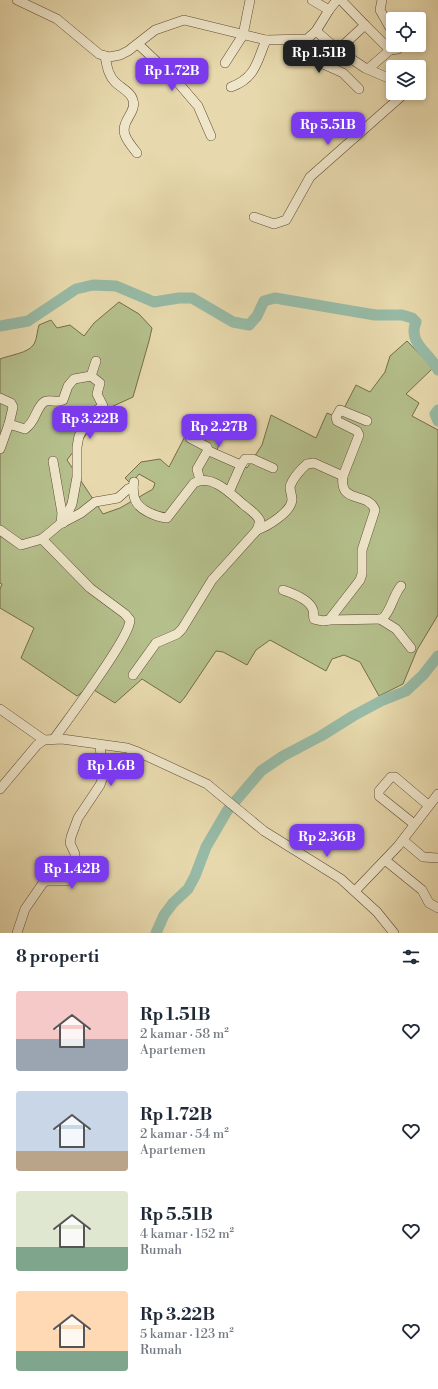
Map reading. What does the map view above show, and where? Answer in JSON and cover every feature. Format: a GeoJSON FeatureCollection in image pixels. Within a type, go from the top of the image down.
{"type":"FeatureCollection","features":[{"type":"Feature","properties":{"kind":"street"},"geometry":{"type":"LineString","coordinates":[[17,0],[56,19],[99,54],[105,56],[120,55],[138,44],[155,30],[176,21],[184,20],[266,40],[301,40],[312,36],[337,0]]}},
{"type":"Feature","properties":{"kind":"street"},"geometry":{"type":"LineString","coordinates":[[225,63],[243,35],[250,0]]}},
{"type":"Feature","properties":{"kind":"street"},"geometry":{"type":"LineString","coordinates":[[312,0],[329,10]]}},
{"type":"Feature","properties":{"kind":"street"},"geometry":{"type":"LineString","coordinates":[[341,0],[386,46]]}},
{"type":"Feature","properties":{"kind":"street"},"geometry":{"type":"LineString","coordinates":[[382,0],[380,10],[386,21]]}},
{"type":"Feature","properties":{"kind":"street"},"geometry":{"type":"LineString","coordinates":[[338,50],[365,25]]}},
{"type":"Feature","properties":{"kind":"street"},"geometry":{"type":"LineString","coordinates":[[316,31],[338,50],[368,69],[386,77]]}},
{"type":"Feature","properties":{"kind":"street"},"geometry":{"type":"LineString","coordinates":[[231,87],[245,80],[255,68],[266,40]]}},
{"type":"Feature","properties":{"kind":"street"},"geometry":{"type":"LineString","coordinates":[[301,40],[314,60],[343,73],[359,89]]}},
{"type":"Feature","properties":{"kind":"street"},"geometry":{"type":"LineString","coordinates":[[138,44],[174,78],[198,106],[211,136]]}},
{"type":"Feature","properties":{"kind":"street"},"geometry":{"type":"LineString","coordinates":[[368,69],[388,52]]}},
{"type":"Feature","properties":{"kind":"street"},"geometry":{"type":"LineString","coordinates":[[105,56],[111,77],[130,94],[134,100],[134,108],[126,121],[124,131],[125,136],[137,153]]}},
{"type":"Feature","properties":{"kind":"street"},"geometry":{"type":"LineString","coordinates":[[254,217],[274,224],[286,220],[310,177],[397,100]]}},
{"type":"Feature","properties":{"kind":"street"},"geometry":{"type":"LineString","coordinates":[[91,376],[96,361]]}},
{"type":"Feature","properties":{"kind":"street"},"geometry":{"type":"LineString","coordinates":[[9,424],[25,429],[33,422],[43,402],[47,400],[61,402],[64,399],[68,386],[74,379],[91,376],[100,383],[97,394],[103,406],[97,410],[79,436],[77,447],[77,477],[72,504],[62,524]]}},
{"type":"Feature","properties":{"kind":"street"},"geometry":{"type":"LineString","coordinates":[[0,398],[11,403],[13,407],[9,424],[0,449]]}},
{"type":"Feature","properties":{"kind":"street"},"geometry":{"type":"LineString","coordinates":[[329,620],[362,576],[362,550],[375,514],[374,507],[372,505],[344,490],[341,485],[359,433],[337,421],[336,417],[340,410],[367,421]]}},
{"type":"Feature","properties":{"kind":"street"},"geometry":{"type":"LineString","coordinates":[[190,438],[207,447],[209,451],[240,464]]}},
{"type":"Feature","properties":{"kind":"street"},"geometry":{"type":"LineString","coordinates":[[200,480],[197,469],[209,451]]}},
{"type":"Feature","properties":{"kind":"street"},"geometry":{"type":"LineString","coordinates":[[229,492],[240,464],[245,459],[250,458],[273,468]]}},
{"type":"Feature","properties":{"kind":"street"},"geometry":{"type":"LineString","coordinates":[[53,462],[62,513],[62,524]]}},
{"type":"Feature","properties":{"kind":"street"},"geometry":{"type":"LineString","coordinates":[[133,674],[156,643],[177,634],[182,629],[212,580],[257,530],[270,524],[290,505],[292,500],[290,488],[292,483],[307,464],[314,463],[343,476]]}},
{"type":"Feature","properties":{"kind":"street"},"geometry":{"type":"LineString","coordinates":[[0,530],[21,545],[42,539],[95,502],[118,498],[134,484],[134,497],[138,504],[145,510],[166,518],[189,488],[200,480],[211,482],[229,492],[256,514],[260,521],[257,530]]}},
{"type":"Feature","properties":{"kind":"street"},"geometry":{"type":"LineString","coordinates":[[42,539],[77,576],[125,614],[130,623],[129,628],[110,660],[54,739]]}},
{"type":"Feature","properties":{"kind":"street"},"geometry":{"type":"LineString","coordinates":[[283,590],[304,601],[311,607],[314,611],[314,619],[380,619],[386,616],[394,597],[402,586]]}},
{"type":"Feature","properties":{"kind":"street"},"geometry":{"type":"LineString","coordinates":[[380,619],[396,629],[411,648]]}},
{"type":"Feature","properties":{"kind":"street"},"geometry":{"type":"LineString","coordinates":[[0,709],[44,740]]}},
{"type":"Feature","properties":{"kind":"street"},"geometry":{"type":"LineString","coordinates":[[0,789],[37,744],[44,740],[54,739],[127,748],[146,754],[199,779],[227,799],[275,839],[334,874],[356,890],[394,933]]}},
{"type":"Feature","properties":{"kind":"street"},"geometry":{"type":"LineString","coordinates":[[17,933],[25,909],[43,883],[66,880],[74,873],[76,858],[70,841],[78,818],[101,782],[103,771],[100,745]]}},
{"type":"Feature","properties":{"kind":"street"},"geometry":{"type":"LineString","coordinates":[[414,824],[379,796],[379,791],[390,777],[395,777],[428,805]]}},
{"type":"Feature","properties":{"kind":"street"},"geometry":{"type":"LineString","coordinates":[[356,890],[403,840],[428,805],[438,794]]}},
{"type":"Feature","properties":{"kind":"street"},"geometry":{"type":"LineString","coordinates":[[403,840],[424,857],[438,858]]}},
{"type":"Feature","properties":{"kind":"street"},"geometry":{"type":"LineString","coordinates":[[385,860],[422,890],[429,903],[438,908]]}},
{"type":"Feature","properties":{"kind":"green space"},"geometry":{"type":"Polygon","coordinates":[[[119,302],[139,314],[152,328],[133,397],[109,408],[98,419],[67,460],[103,514],[120,508],[153,489],[155,483],[139,474],[131,484],[125,478],[141,462],[160,459],[169,467],[193,421],[225,432],[215,454],[247,468],[262,445],[271,415],[316,438],[327,413],[339,418],[356,385],[370,392],[385,372],[390,356],[407,341],[433,368],[406,394],[419,403],[412,416],[438,430],[438,615],[417,650],[403,684],[379,696],[360,662],[344,655],[332,659],[326,671],[270,640],[256,650],[247,665],[223,652],[216,651],[180,703],[142,679],[115,703],[89,687],[77,696],[21,658],[34,628],[0,608],[0,589],[2,584],[0,583],[0,359],[24,352],[32,347],[36,340],[39,325],[51,320],[57,328],[70,325],[84,336],[94,323],[119,302]]]}},
{"type":"Feature","properties":{"kind":"waterway"},"geometry":{"type":"LineString","coordinates":[[0,326],[28,321],[76,289],[93,285],[116,286],[154,302],[179,298],[192,298],[233,322],[249,325],[257,316],[264,301],[275,298],[375,315],[402,315],[412,318],[416,322],[414,329],[417,342],[438,370]]}},
{"type":"Feature","properties":{"kind":"waterway"},"geometry":{"type":"LineString","coordinates":[[438,410],[435,414],[438,421]]}},
{"type":"Feature","properties":{"kind":"waterway"},"geometry":{"type":"LineString","coordinates":[[156,933],[164,915],[173,903],[188,889],[195,876],[206,847],[227,811],[261,771],[283,756],[321,736],[353,716],[381,701],[406,691],[423,675],[438,656]]}}]}
